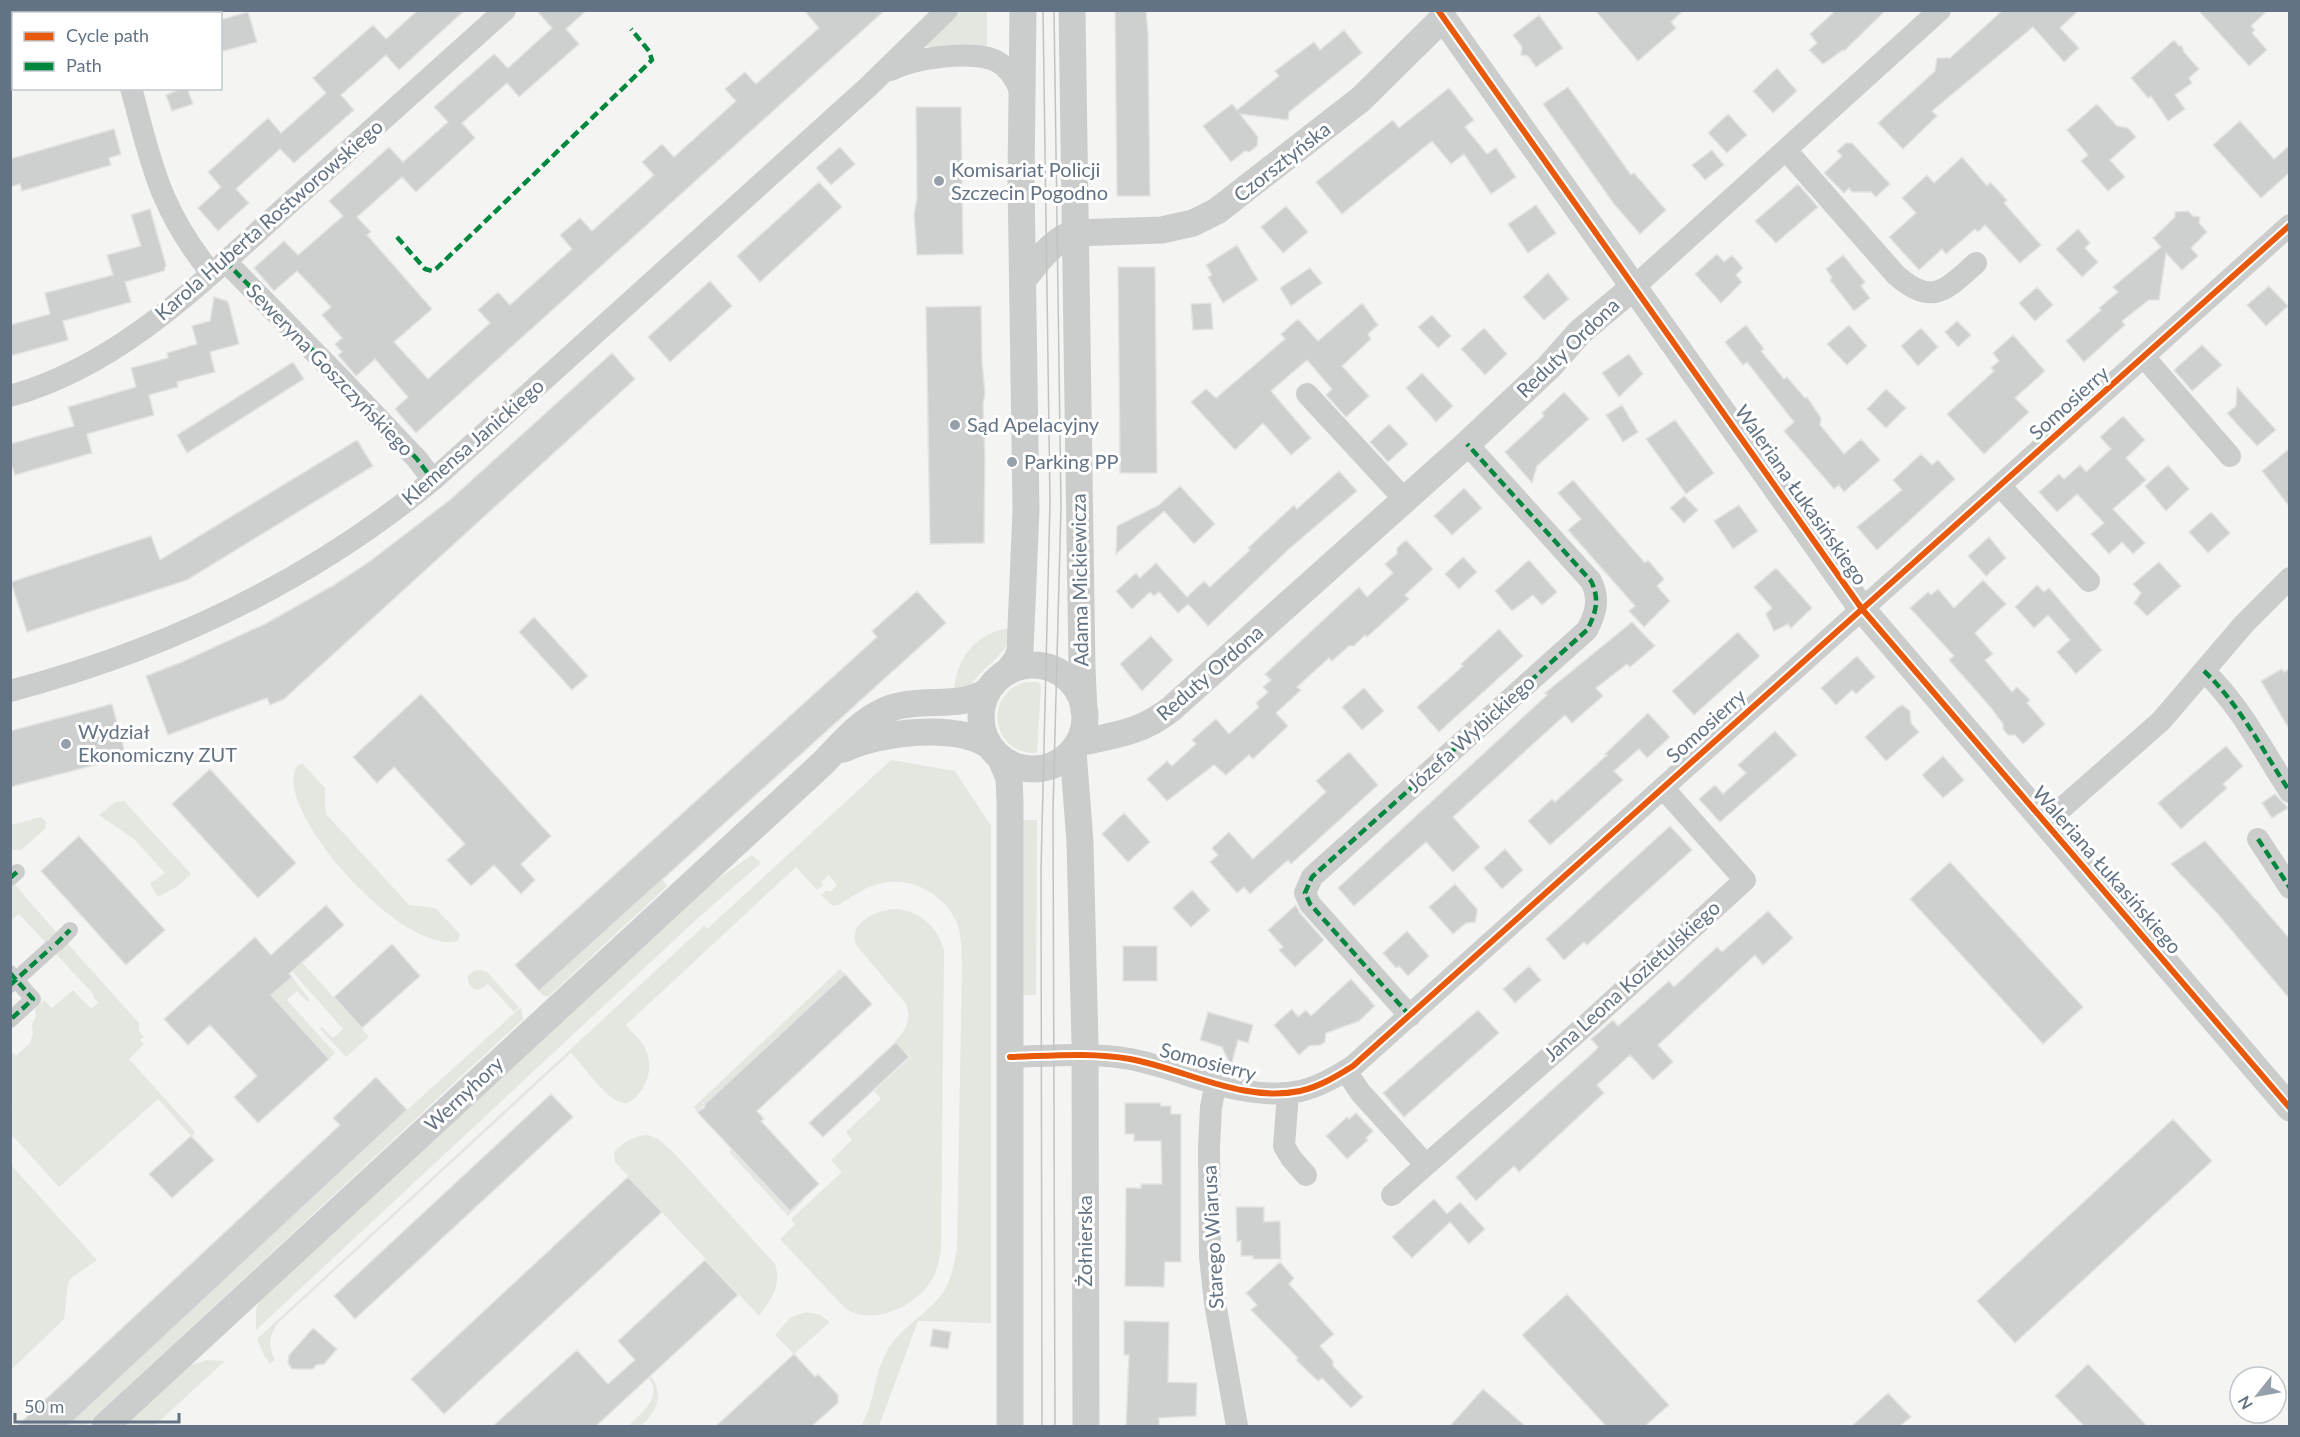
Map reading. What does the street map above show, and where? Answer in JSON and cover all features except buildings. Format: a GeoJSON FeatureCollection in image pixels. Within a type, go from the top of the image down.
{"type":"FeatureCollection","features":[{"type":"Feature","properties":{"kind":"street","name":"Karola Huberta Rostworowskiego"},"geometry":{"type":"LineString","coordinates":[[10,396],[45,385],[112,351],[155,321],[505,10]]}},
{"type":"Feature","properties":{"kind":"street","name":"Klemensa Janickiego"},"geometry":{"type":"LineString","coordinates":[[10,691],[117,659],[196,628],[230,612],[339,550],[433,480],[868,87],[947,10]]}},
{"type":"Feature","properties":{"kind":"street"},"geometry":{"type":"LineString","coordinates":[[1010,1426],[1010,791],[1008,772],[983,731],[981,717],[988,691],[1016,661],[1020,651],[1026,550],[1023,10]]}},
{"type":"Feature","properties":{"kind":"street","name":"Adama Mickiewicza"},"geometry":{"type":"LineString","coordinates":[[1072,10],[1084,711]]}},
{"type":"Feature","properties":{"kind":"street","name":"Reduty Ordona"},"geometry":{"type":"LineString","coordinates":[[1076,747],[1134,731],[1160,718],[1467,444],[1549,367],[1580,332],[1635,286],[1940,10]]}},
{"type":"Feature","properties":{"kind":"street","name":"Czorsztyńska"},"geometry":{"type":"LineString","coordinates":[[1075,233],[1162,230],[1192,223],[1217,211],[1361,99],[1444,13]]}},
{"type":"Feature","properties":{"kind":"street","name":"Waleriana Łukasińskiego"},"geometry":{"type":"LineString","coordinates":[[1444,13],[1862,609],[2289,1108]]}},
{"type":"Feature","properties":{"kind":"street","name":"Klemensa Janickiego"},"geometry":{"type":"LineString","coordinates":[[868,87],[896,68],[919,60],[981,57],[998,62],[1008,71],[1018,85],[1022,100]]}},
{"type":"Feature","properties":{"kind":"street","name":"Seweryna Goszczyńskiego"},"geometry":{"type":"LineString","coordinates":[[132,90],[163,195],[182,232],[338,376],[417,459],[433,480]]}},
{"type":"Feature","properties":{"kind":"street"},"geometry":{"type":"LineString","coordinates":[[1786,150],[1910,288],[1922,293],[1943,290],[1976,263]]}},
{"type":"Feature","properties":{"kind":"street","name":"Somosierry"},"geometry":{"type":"LineString","coordinates":[[1085,1056],[1114,1056],[1137,1060],[1250,1091],[1288,1093],[1311,1088],[1346,1071],[1360,1061],[2289,225]]}},
{"type":"Feature","properties":{"kind":"street"},"geometry":{"type":"LineString","coordinates":[[1023,280],[1048,249],[1064,237],[1075,233]]}},
{"type":"Feature","properties":{"kind":"street"},"geometry":{"type":"LineString","coordinates":[[2144,357],[2230,456]]}},
{"type":"Feature","properties":{"kind":"street"},"geometry":{"type":"LineString","coordinates":[[1307,394],[1405,500]]}},
{"type":"Feature","properties":{"kind":"street","name":"Józefa Wybickiego"},"geometry":{"type":"LineString","coordinates":[[1410,1016],[1310,904],[1305,893],[1308,884],[1312,877],[1587,630],[1593,620],[1597,602],[1591,581],[1467,444]]}},
{"type":"Feature","properties":{"kind":"street"},"geometry":{"type":"LineString","coordinates":[[2000,486],[2089,581]]}},
{"type":"Feature","properties":{"kind":"street"},"geometry":{"type":"LineString","coordinates":[[2045,823],[2147,734],[2175,706],[2244,624],[2289,578]]}},
{"type":"Feature","properties":{"kind":"street"},"geometry":{"type":"LineString","coordinates":[[995,752],[1018,767],[1037,769],[1060,762],[1076,747],[1084,729],[1081,697],[1074,686],[1057,671],[1030,665],[1008,671]]}},
{"type":"Feature","properties":{"kind":"street"},"geometry":{"type":"LineString","coordinates":[[2204,671],[2241,716],[2289,792]]}},
{"type":"Feature","properties":{"kind":"street","name":"Wernyhory"},"geometry":{"type":"LineString","coordinates":[[105,1426],[823,763],[856,729],[885,710],[907,704],[957,702],[977,697],[988,691]]}},
{"type":"Feature","properties":{"kind":"street","name":"Wernyhory"},"geometry":{"type":"LineString","coordinates":[[823,763],[862,741],[896,734],[955,734],[973,738],[995,752]]}},
{"type":"Feature","properties":{"kind":"street","name":"Żołnierska"},"geometry":{"type":"LineString","coordinates":[[1076,747],[1085,1056],[1086,1426]]}},
{"type":"Feature","properties":{"kind":"street","name":"Jana Leona Kozietulskiego"},"geometry":{"type":"LineString","coordinates":[[1392,1195],[1586,1025],[1745,880],[1663,788]]}},
{"type":"Feature","properties":{"kind":"street"},"geometry":{"type":"LineString","coordinates":[[2258,839],[2289,888]]}},
{"type":"Feature","properties":{"kind":"street"},"geometry":{"type":"LineString","coordinates":[[10,1020],[33,999],[12,980],[70,930]]}},
{"type":"Feature","properties":{"kind":"street"},"geometry":{"type":"LineString","coordinates":[[1010,1057],[1085,1056]]}},
{"type":"Feature","properties":{"kind":"street"},"geometry":{"type":"LineString","coordinates":[[1346,1071],[1360,1092],[1426,1165]]}},
{"type":"Feature","properties":{"kind":"street","name":"Starego Wiarusa"},"geometry":{"type":"LineString","coordinates":[[1216,1082],[1211,1107],[1208,1159],[1210,1247],[1215,1303],[1237,1426]]}},
{"type":"Feature","properties":{"kind":"street"},"geometry":{"type":"LineString","coordinates":[[1288,1093],[1284,1146],[1306,1176]]}},
{"type":"Feature","properties":{"kind":"shaded area"},"geometry":{"type":"Polygon","coordinates":[[[956,11],[987,11],[987,49],[927,47],[925,43],[956,11]]]}},
{"type":"Feature","properties":{"kind":"shaded area"},"geometry":{"type":"Polygon","coordinates":[[[1012,628],[1006,646],[1000,654],[969,685],[954,695],[958,670],[970,649],[987,635],[1012,628]]]}},
{"type":"Feature","properties":{"kind":"shaded area"},"geometry":{"type":"Polygon","coordinates":[[[1025,682],[1037,682],[1041,685],[1037,753],[1022,751],[1010,745],[1002,735],[998,723],[998,711],[1002,699],[1011,689],[1025,682]]]}},
{"type":"Feature","properties":{"kind":"shaded area"},"geometry":{"type":"Polygon","coordinates":[[[891,760],[955,771],[991,826],[991,1323],[918,1321],[879,1426],[861,1426],[886,1353],[897,1338],[941,1295],[951,1276],[957,1249],[961,940],[958,926],[945,904],[913,884],[888,882],[870,887],[833,906],[821,895],[827,890],[830,892],[837,885],[829,875],[821,882],[823,885],[817,890],[796,867],[626,1025],[645,1049],[649,1063],[645,1085],[636,1097],[627,1103],[614,1099],[600,1087],[571,1053],[277,1324],[270,1342],[275,1360],[270,1364],[257,1339],[704,926],[707,929],[891,760]]]}},
{"type":"Feature","properties":{"kind":"shaded area"},"geometry":{"type":"Polygon","coordinates":[[[303,764],[325,788],[327,815],[409,905],[435,908],[460,934],[458,941],[433,940],[405,926],[374,902],[345,873],[320,842],[302,811],[294,784],[298,765],[303,764]]]}},
{"type":"Feature","properties":{"kind":"shaded area"},"geometry":{"type":"Polygon","coordinates":[[[124,801],[191,874],[178,886],[158,897],[150,884],[165,873],[134,839],[99,815],[115,802],[124,801]]]}},
{"type":"Feature","properties":{"kind":"shaded area"},"geometry":{"type":"Polygon","coordinates":[[[41,817],[46,822],[45,829],[21,850],[13,850],[11,825],[41,817]]]}},
{"type":"Feature","properties":{"kind":"shaded area"},"geometry":{"type":"Polygon","coordinates":[[[1020,820],[1037,820],[1036,995],[1020,995],[1020,820]]]}},
{"type":"Feature","properties":{"kind":"shaded area"},"geometry":{"type":"Polygon","coordinates":[[[752,855],[761,863],[698,918],[256,1330],[256,1310],[261,1298],[695,895],[752,855]]]}},
{"type":"Feature","properties":{"kind":"shaded area"},"geometry":{"type":"Polygon","coordinates":[[[662,879],[667,886],[549,996],[543,996],[539,991],[662,879]]]}},
{"type":"Feature","properties":{"kind":"shaded area"},"geometry":{"type":"Polygon","coordinates":[[[14,884],[57,933],[46,943],[19,914],[11,921],[11,888],[14,884]]]}},
{"type":"Feature","properties":{"kind":"shaded area"},"geometry":{"type":"Polygon","coordinates":[[[897,909],[914,914],[928,922],[938,935],[944,951],[941,1250],[933,1278],[914,1299],[892,1311],[879,1315],[867,1315],[845,1308],[780,1239],[795,1224],[791,1219],[842,1172],[831,1160],[852,1140],[846,1132],[881,1099],[874,1091],[911,1057],[895,1041],[907,1024],[906,1004],[857,946],[854,938],[859,925],[865,919],[881,912],[897,909]]]}},
{"type":"Feature","properties":{"kind":"shaded area"},"geometry":{"type":"Polygon","coordinates":[[[67,943],[139,1023],[139,1031],[144,1037],[140,1040],[144,1044],[129,1059],[195,1132],[192,1137],[158,1099],[59,1187],[11,1134],[13,1109],[10,1105],[10,1050],[16,1056],[30,1043],[33,1034],[32,1024],[36,1016],[35,1009],[44,1000],[52,1008],[73,990],[91,1009],[98,1003],[94,995],[55,953],[67,943]]]}},
{"type":"Feature","properties":{"kind":"shaded area"},"geometry":{"type":"Polygon","coordinates":[[[302,962],[369,1037],[346,1057],[320,1029],[322,1027],[333,1038],[343,1029],[292,971],[302,962]]]}},
{"type":"Feature","properties":{"kind":"shaded area"},"geometry":{"type":"Polygon","coordinates":[[[840,969],[845,974],[705,1104],[701,1102],[704,1105],[697,1111],[694,1107],[840,969]]]}},
{"type":"Feature","properties":{"kind":"shaded area"},"geometry":{"type":"Polygon","coordinates":[[[480,970],[487,972],[519,1007],[514,1012],[488,984],[478,990],[470,985],[468,976],[480,970]]]}},
{"type":"Feature","properties":{"kind":"shaded area"},"geometry":{"type":"Polygon","coordinates":[[[292,977],[310,1000],[308,1002],[297,991],[287,1000],[335,1053],[329,1059],[270,994],[292,977]]]}},
{"type":"Feature","properties":{"kind":"shaded area"},"geometry":{"type":"Polygon","coordinates":[[[521,1007],[523,1019],[85,1426],[68,1426],[407,1110],[521,1007]]]}},
{"type":"Feature","properties":{"kind":"shaded area"},"geometry":{"type":"Polygon","coordinates":[[[648,1135],[658,1139],[674,1153],[775,1264],[776,1286],[759,1316],[615,1162],[614,1152],[622,1145],[634,1138],[648,1135]]]}},
{"type":"Feature","properties":{"kind":"shaded area"},"geometry":{"type":"Polygon","coordinates":[[[732,1149],[789,1211],[804,1200],[788,1216],[729,1152],[732,1149]]]}},
{"type":"Feature","properties":{"kind":"shaded area"},"geometry":{"type":"Polygon","coordinates":[[[11,1165],[97,1260],[70,1279],[64,1319],[11,1370],[11,1165]]]}},
{"type":"Feature","properties":{"kind":"shaded area"},"geometry":{"type":"Polygon","coordinates":[[[807,1312],[820,1315],[830,1322],[794,1354],[775,1335],[791,1317],[807,1312]]]}},
{"type":"Feature","properties":{"kind":"shaded area"},"geometry":{"type":"Polygon","coordinates":[[[207,1360],[225,1361],[154,1426],[120,1426],[188,1366],[207,1360]]]}},
{"type":"Feature","properties":{"kind":"shaded area"},"geometry":{"type":"Polygon","coordinates":[[[651,1377],[657,1390],[657,1403],[651,1415],[641,1426],[628,1426],[649,1405],[653,1392],[653,1385],[649,1378],[651,1377]]]}},
{"type":"Feature","properties":{"kind":"tram line"},"geometry":{"type":"LineString","coordinates":[[1042,1426],[1041,870],[1050,502],[1043,10]]}},
{"type":"Feature","properties":{"kind":"tram line"},"geometry":{"type":"LineString","coordinates":[[1054,10],[1061,506],[1053,810],[1055,1426]]}},
{"type":"Feature","properties":{"kind":"marked path"},"geometry":{"type":"LineString","coordinates":[[397,237],[425,269],[432,271],[437,268],[652,60],[649,51],[631,29]]}},
{"type":"Feature","properties":{"kind":"marked path"},"geometry":{"type":"LineString","coordinates":[[225,261],[417,459],[433,480]]}},
{"type":"Feature","properties":{"kind":"marked path"},"geometry":{"type":"LineString","coordinates":[[1410,1016],[1310,904],[1305,893],[1312,877],[1587,630],[1596,606],[1591,581],[1467,444]]}},
{"type":"Feature","properties":{"kind":"marked path"},"geometry":{"type":"LineString","coordinates":[[2204,671],[2240,713],[2290,792]]}},
{"type":"Feature","properties":{"kind":"marked path"},"geometry":{"type":"LineString","coordinates":[[2258,839],[2290,888]]}},
{"type":"Feature","properties":{"kind":"marked path"},"geometry":{"type":"LineString","coordinates":[[10,878],[17,872]]}},
{"type":"Feature","properties":{"kind":"marked path"},"geometry":{"type":"LineString","coordinates":[[56,944],[70,930]]}},
{"type":"Feature","properties":{"kind":"marked path"},"geometry":{"type":"LineString","coordinates":[[10,985],[51,948]]}},
{"type":"Feature","properties":{"kind":"marked path"},"geometry":{"type":"LineString","coordinates":[[10,973],[33,999],[10,1020]]}},
{"type":"Feature","properties":{"kind":"cycle path"},"geometry":{"type":"LineString","coordinates":[[1438,10],[1862,609],[2290,1108]]}},
{"type":"Feature","properties":{"kind":"cycle path"},"geometry":{"type":"LineString","coordinates":[[1010,1057],[1070,1055],[1130,1059],[1235,1089],[1278,1093],[1314,1087],[1353,1066],[2290,225]]}},
{"type":"Feature","properties":{"kind":"place","name":"Komisariat Policji Szczecin Pogodno"},"geometry":{"type":"Point","coordinates":[939,181]}},
{"type":"Feature","properties":{"kind":"place","name":"Sąd Apelacyjny"},"geometry":{"type":"Point","coordinates":[955,425]}},
{"type":"Feature","properties":{"kind":"place","name":"Parking PP"},"geometry":{"type":"Point","coordinates":[1012,462]}},
{"type":"Feature","properties":{"kind":"place","name":"Wydział Ekonomiczny ZUT"},"geometry":{"type":"Point","coordinates":[66,744]}}]}
